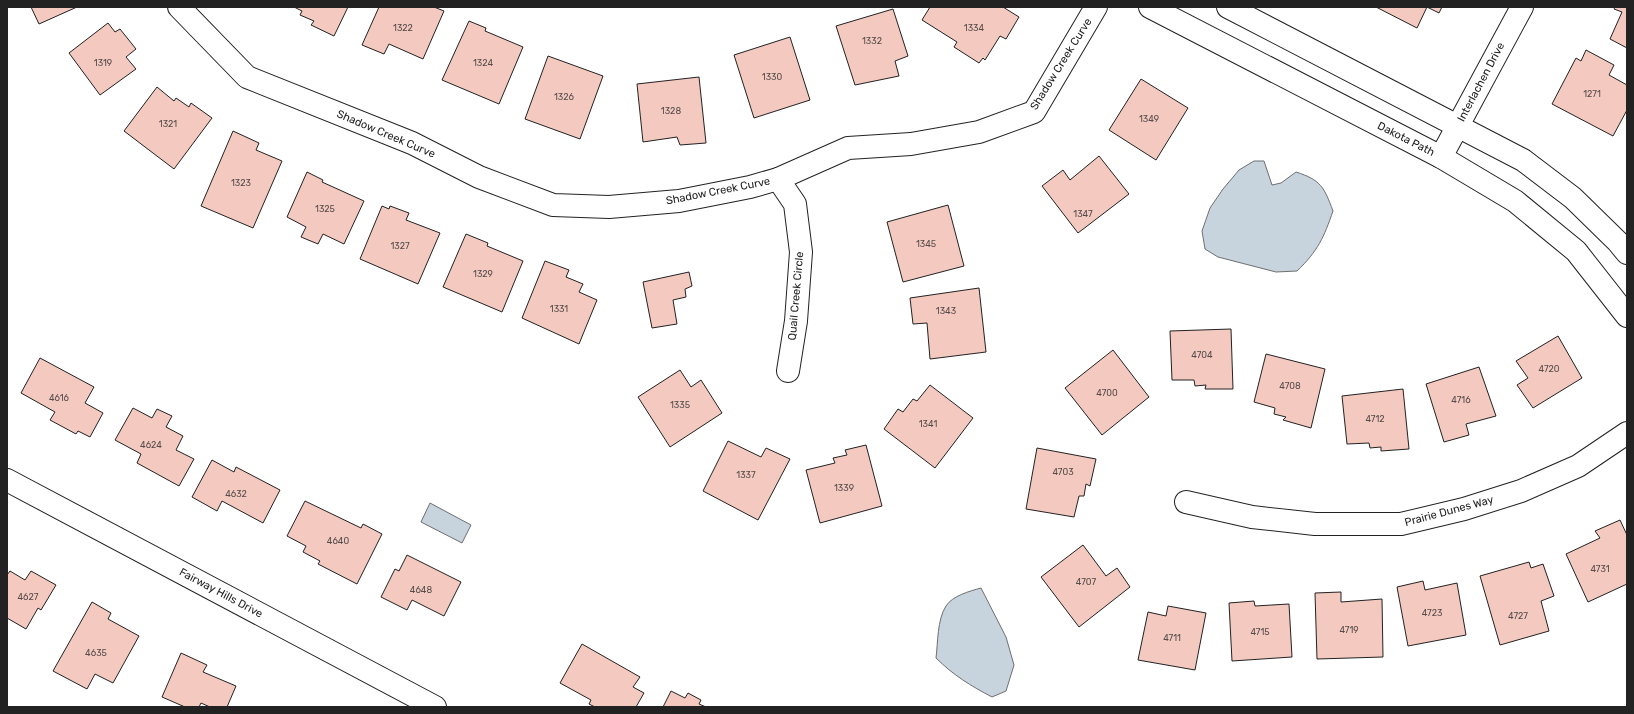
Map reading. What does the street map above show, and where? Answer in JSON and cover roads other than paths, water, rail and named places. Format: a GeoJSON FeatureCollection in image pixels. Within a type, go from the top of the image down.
{"type":"FeatureCollection","features":[{"type":"Feature","properties":{"kind":"street","name":"Shadow Creek Curve"},"geometry":{"type":"LineString","coordinates":[[180,7],[247,77],[412,143],[479,177],[553,205],[609,207],[679,201],[750,187],[778,179],[848,148],[910,144],[978,132],[1034,112],[1096,7]]}},
{"type":"Feature","properties":{"kind":"street","name":"Dakota Path"},"geometry":{"type":"LineString","coordinates":[[1150,7],[1441,157],[1515,201],[1576,251],[1627,316]]}},
{"type":"Feature","properties":{"kind":"street"},"geometry":{"type":"LineString","coordinates":[[1228,7],[1523,160],[1574,198],[1627,253]]}},
{"type":"Feature","properties":{"kind":"street","name":"Interlachen Drive"},"geometry":{"type":"LineString","coordinates":[[1441,157],[1522,7]]}},
{"type":"Feature","properties":{"kind":"street","name":"Quail Creek Circle"},"geometry":{"type":"LineString","coordinates":[[778,179],[795,204],[801,252],[796,321],[788,371]]}},
{"type":"Feature","properties":{"kind":"street","name":"Prairie Dunes Way"},"geometry":{"type":"LineString","coordinates":[[1186,502],[1252,517],[1315,524],[1401,524],[1464,509],[1521,491],[1578,466],[1627,434]]}},
{"type":"Feature","properties":{"kind":"street","name":"Fairway Hills Drive"},"geometry":{"type":"LineString","coordinates":[[7,480],[427,705]]}}]}
